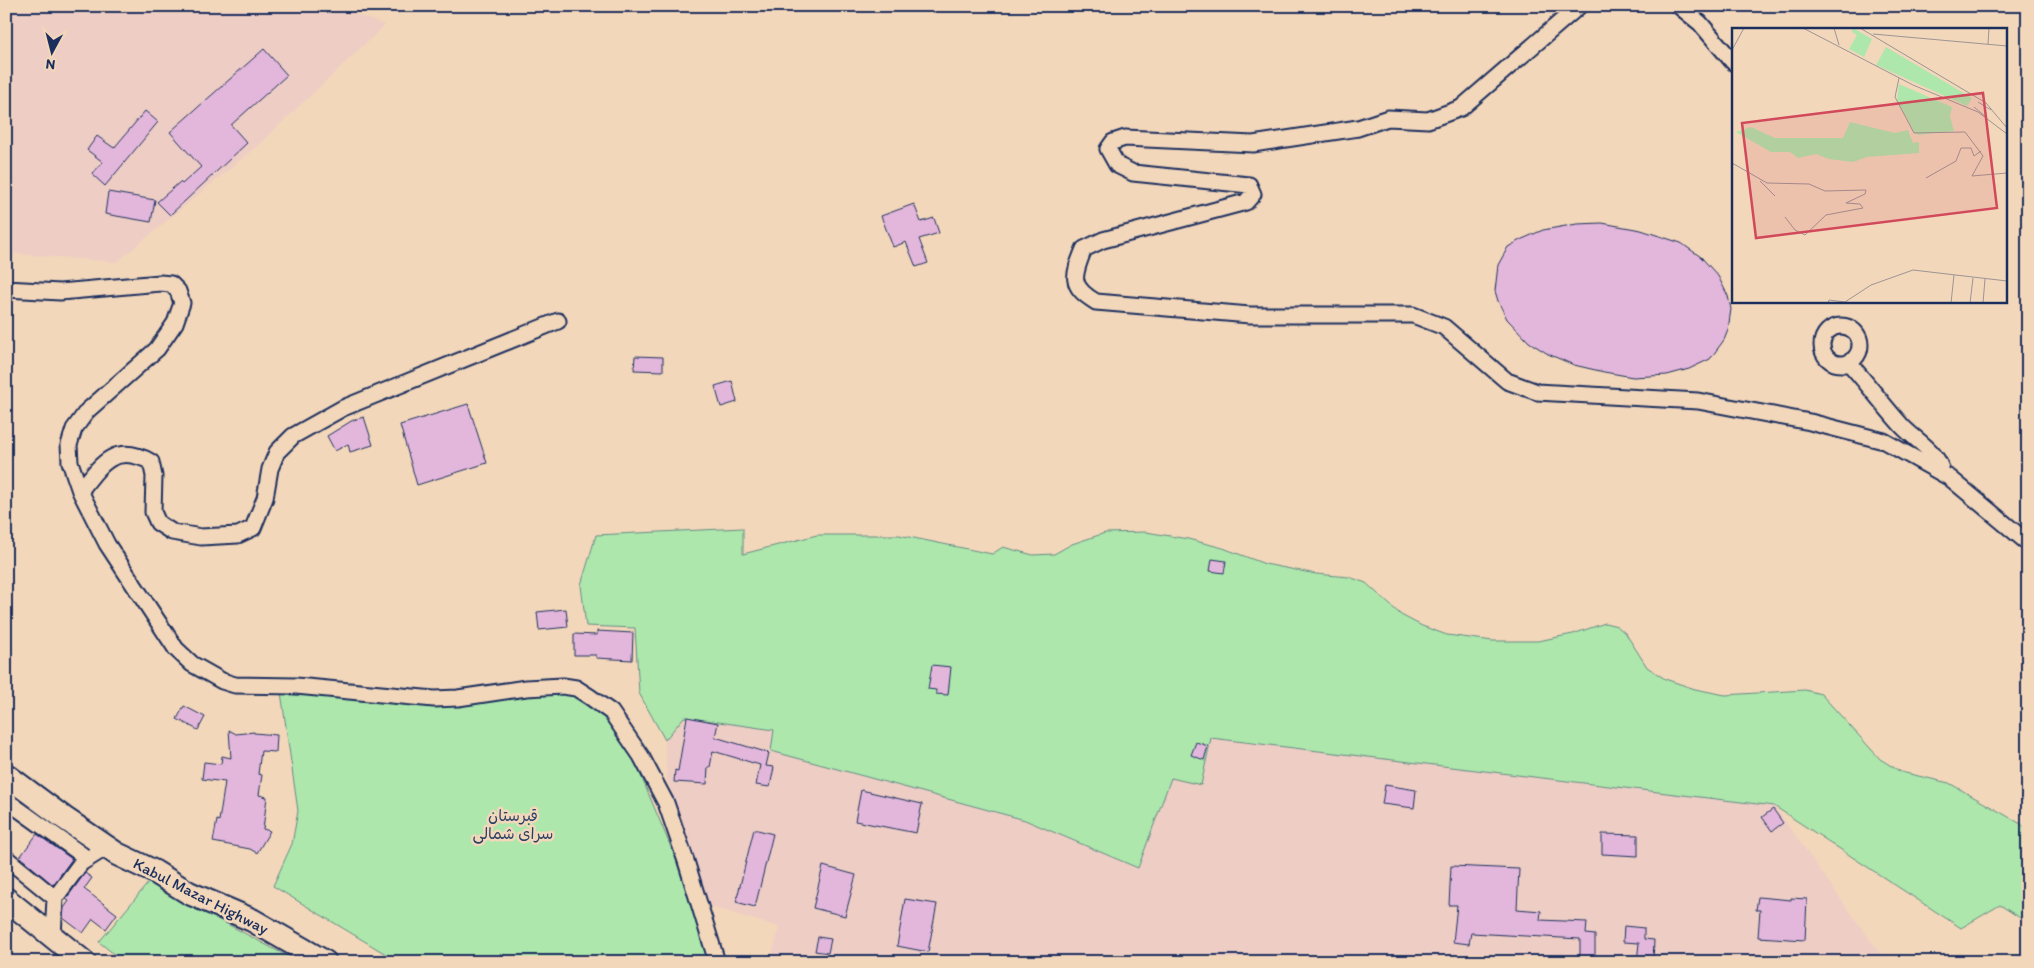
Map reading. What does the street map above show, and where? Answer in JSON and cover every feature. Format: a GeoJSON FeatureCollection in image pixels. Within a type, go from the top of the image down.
{"type":"FeatureCollection","features":[{"type":"Feature","properties":{"kind":"highway","name":"Kabul Mazar Highway"},"geometry":{"type":"LineString","coordinates":[[6,775],[64,818],[98,853],[155,872],[189,894],[252,920],[325,962]]}},
{"type":"Feature","properties":{"kind":"highway"},"geometry":{"type":"LineString","coordinates":[[6,898],[84,962]]}},
{"type":"Feature","properties":{"kind":"street"},"geometry":{"type":"LineString","coordinates":[[1579,6],[1461,108],[1428,120],[1388,118],[1358,128],[1253,144],[1125,138],[1113,142],[1108,149],[1117,165],[1133,173],[1249,185],[1253,194],[1246,202],[1103,240],[1084,249],[1077,266],[1075,281],[1081,293],[1096,302],[1250,315],[1413,315],[1444,328],[1507,381],[1536,392],[1698,401],[1810,422],[1884,440],[1942,473],[2028,543]]}},
{"type":"Feature","properties":{"kind":"street"},"geometry":{"type":"LineString","coordinates":[[1679,6],[1700,23],[1732,61]]}},
{"type":"Feature","properties":{"kind":"street"},"geometry":{"type":"LineString","coordinates":[[6,289],[60,292],[99,290],[160,283],[171,284],[178,291],[182,303],[175,323],[157,349],[87,411],[74,428],[69,445],[70,462],[80,491],[107,544],[176,649],[192,664],[222,681],[235,684],[296,686],[434,699],[458,698],[526,688],[563,686],[576,688],[611,712],[641,756],[666,804],[718,962]]}},
{"type":"Feature","properties":{"kind":"street"},"geometry":{"type":"LineString","coordinates":[[80,491],[96,470],[111,458],[124,454],[137,455],[151,462],[154,476],[153,512],[158,522],[172,532],[201,537],[238,535],[253,528],[265,498],[270,469],[277,452],[293,436],[343,408],[558,321]]}},
{"type":"Feature","properties":{"kind":"street"},"geometry":{"type":"LineString","coordinates":[[1849,362],[1902,426],[1932,454],[1941,465],[1942,473]]}},
{"type":"Feature","properties":{"kind":"street"},"geometry":{"type":"LineString","coordinates":[[6,792],[10,803],[98,853],[81,863],[55,898],[53,937]]}},
{"type":"Feature","properties":{"kind":"street"},"geometry":{"type":"LineString","coordinates":[[6,858],[55,898]]}},
{"type":"Feature","properties":{"kind":"shaded area"},"geometry":{"type":"Polygon","coordinates":[[[6,6],[353,6],[350,12],[385,25],[256,147],[117,262],[6,253],[6,6]]]}},
{"type":"Feature","properties":{"kind":"shaded area"},"geometry":{"type":"Polygon","coordinates":[[[684,717],[774,730],[772,751],[1025,820],[1138,868],[1171,778],[1210,738],[1774,806],[1886,962],[770,962],[779,927],[708,906],[667,779],[665,740],[684,717]]]}},
{"type":"Feature","properties":{"kind":"green space"},"geometry":{"type":"Polygon","coordinates":[[[743,528],[743,554],[817,535],[899,535],[992,554],[1003,547],[1033,555],[1054,554],[1072,544],[1105,533],[1146,532],[1188,539],[1223,548],[1265,564],[1316,574],[1349,577],[1366,583],[1401,615],[1422,626],[1447,635],[1493,641],[1538,641],[1573,634],[1605,623],[1617,626],[1626,634],[1647,667],[1665,679],[1695,689],[1725,695],[1805,690],[1821,694],[1880,759],[1901,772],[1949,783],[2021,824],[2028,830],[2028,923],[2000,905],[1961,928],[1774,806],[1211,738],[1201,785],[1171,778],[1138,868],[1025,820],[771,751],[774,730],[684,717],[665,740],[639,693],[635,628],[586,626],[581,585],[596,535],[743,528]]]}},
{"type":"Feature","properties":{"kind":"green space","name":"قبرستان سرای شمالی"},"geometry":{"type":"Polygon","coordinates":[[[560,684],[585,684],[615,714],[675,857],[709,962],[399,962],[273,886],[292,844],[298,811],[280,685],[455,695],[560,684]]]}},
{"type":"Feature","properties":{"kind":"green space"},"geometry":{"type":"Polygon","coordinates":[[[149,882],[298,962],[124,962],[99,942],[149,882]]]}},
{"type":"Feature","properties":{"kind":"building"},"geometry":{"type":"Polygon","coordinates":[[[264,49],[287,75],[231,125],[247,143],[170,215],[157,202],[201,167],[170,132],[264,49]]]}},
{"type":"Feature","properties":{"kind":"building"},"geometry":{"type":"Polygon","coordinates":[[[145,111],[158,122],[105,186],[92,174],[103,162],[87,150],[97,136],[114,148],[145,111]]]}},
{"type":"Feature","properties":{"kind":"building"},"geometry":{"type":"Polygon","coordinates":[[[108,192],[155,200],[151,222],[105,214],[108,192]]]}},
{"type":"Feature","properties":{"kind":"building"},"geometry":{"type":"Polygon","coordinates":[[[914,204],[921,222],[934,218],[939,233],[919,239],[928,263],[916,267],[906,242],[893,247],[881,216],[914,204]]]}},
{"type":"Feature","properties":{"kind":"building"},"geometry":{"type":"Polygon","coordinates":[[[1602,223],[1641,230],[1681,243],[1701,257],[1718,276],[1728,296],[1731,309],[1728,330],[1724,340],[1710,359],[1689,369],[1667,375],[1633,377],[1604,372],[1574,365],[1548,354],[1529,342],[1507,319],[1495,291],[1498,265],[1508,247],[1543,230],[1577,224],[1602,223]]]}},
{"type":"Feature","properties":{"kind":"building"},"geometry":{"type":"Polygon","coordinates":[[[635,356],[663,357],[663,371],[634,370],[635,356]]]}},
{"type":"Feature","properties":{"kind":"building"},"geometry":{"type":"Polygon","coordinates":[[[732,381],[737,402],[721,407],[715,386],[732,381]]]}},
{"type":"Feature","properties":{"kind":"building"},"geometry":{"type":"Polygon","coordinates":[[[468,404],[487,463],[417,485],[400,425],[468,404]]]}},
{"type":"Feature","properties":{"kind":"building"},"geometry":{"type":"Polygon","coordinates":[[[364,417],[373,445],[350,452],[348,444],[335,451],[327,436],[353,420],[364,417]]]}},
{"type":"Feature","properties":{"kind":"building"},"geometry":{"type":"Polygon","coordinates":[[[1212,559],[1226,561],[1224,573],[1210,571],[1212,559]]]}},
{"type":"Feature","properties":{"kind":"building"},"geometry":{"type":"Polygon","coordinates":[[[566,609],[568,627],[539,630],[537,612],[566,609]]]}},
{"type":"Feature","properties":{"kind":"building"},"geometry":{"type":"Polygon","coordinates":[[[597,631],[633,633],[632,660],[596,658],[596,655],[574,655],[574,634],[597,635],[597,631]]]}},
{"type":"Feature","properties":{"kind":"building"},"geometry":{"type":"Polygon","coordinates":[[[932,665],[951,667],[948,695],[936,694],[936,690],[928,689],[932,665]]]}},
{"type":"Feature","properties":{"kind":"building"},"geometry":{"type":"Polygon","coordinates":[[[184,706],[205,717],[198,730],[177,719],[184,706]]]}},
{"type":"Feature","properties":{"kind":"building"},"geometry":{"type":"Polygon","coordinates":[[[687,717],[718,723],[715,737],[769,753],[766,766],[774,767],[770,787],[756,785],[760,765],[713,751],[710,767],[708,767],[707,784],[674,782],[675,770],[678,771],[687,717]]]}},
{"type":"Feature","properties":{"kind":"building"},"geometry":{"type":"Polygon","coordinates":[[[229,730],[236,734],[254,732],[277,735],[276,752],[261,751],[258,774],[262,775],[259,795],[267,797],[263,829],[270,831],[257,853],[250,849],[213,842],[217,820],[219,821],[225,782],[202,779],[204,762],[221,764],[222,756],[231,758],[229,730]]]}},
{"type":"Feature","properties":{"kind":"building"},"geometry":{"type":"Polygon","coordinates":[[[1196,742],[1208,746],[1204,760],[1191,755],[1196,742]]]}},
{"type":"Feature","properties":{"kind":"building"},"geometry":{"type":"Polygon","coordinates":[[[1385,785],[1416,790],[1414,808],[1382,804],[1385,785]]]}},
{"type":"Feature","properties":{"kind":"building"},"geometry":{"type":"Polygon","coordinates":[[[861,790],[922,804],[916,833],[855,821],[861,790]]]}},
{"type":"Feature","properties":{"kind":"building"},"geometry":{"type":"Polygon","coordinates":[[[1773,809],[1783,823],[1772,831],[1762,817],[1773,809]]]}},
{"type":"Feature","properties":{"kind":"building"},"geometry":{"type":"Polygon","coordinates":[[[754,829],[773,834],[755,907],[736,902],[754,829]]]}},
{"type":"Feature","properties":{"kind":"building"},"geometry":{"type":"Polygon","coordinates":[[[37,834],[72,859],[53,885],[20,857],[37,834]]]}},
{"type":"Feature","properties":{"kind":"building"},"geometry":{"type":"Polygon","coordinates":[[[1602,834],[1638,835],[1638,856],[1602,854],[1602,834]]]}},
{"type":"Feature","properties":{"kind":"building"},"geometry":{"type":"Polygon","coordinates":[[[823,866],[856,875],[845,916],[813,908],[823,866]]]}},
{"type":"Feature","properties":{"kind":"building"},"geometry":{"type":"Polygon","coordinates":[[[1451,866],[1519,869],[1517,909],[1541,911],[1540,920],[1587,922],[1586,934],[1595,935],[1595,962],[1580,962],[1580,939],[1471,933],[1469,944],[1453,942],[1457,905],[1449,905],[1451,866]]]}},
{"type":"Feature","properties":{"kind":"building"},"geometry":{"type":"Polygon","coordinates":[[[85,873],[92,878],[84,889],[117,914],[106,929],[93,919],[83,933],[63,918],[64,908],[69,901],[66,899],[85,873]]]}},
{"type":"Feature","properties":{"kind":"building"},"geometry":{"type":"Polygon","coordinates":[[[1758,897],[1791,900],[1791,898],[1807,899],[1805,940],[1758,937],[1760,910],[1756,910],[1758,897]]]}},
{"type":"Feature","properties":{"kind":"building"},"geometry":{"type":"Polygon","coordinates":[[[905,899],[937,904],[928,952],[897,946],[905,899]]]}},
{"type":"Feature","properties":{"kind":"building"},"geometry":{"type":"Polygon","coordinates":[[[1624,926],[1644,928],[1644,939],[1654,940],[1653,962],[1637,962],[1639,943],[1623,942],[1624,926]]]}},
{"type":"Feature","properties":{"kind":"building"},"geometry":{"type":"Polygon","coordinates":[[[818,937],[831,939],[828,953],[815,951],[818,937]]]}}]}
